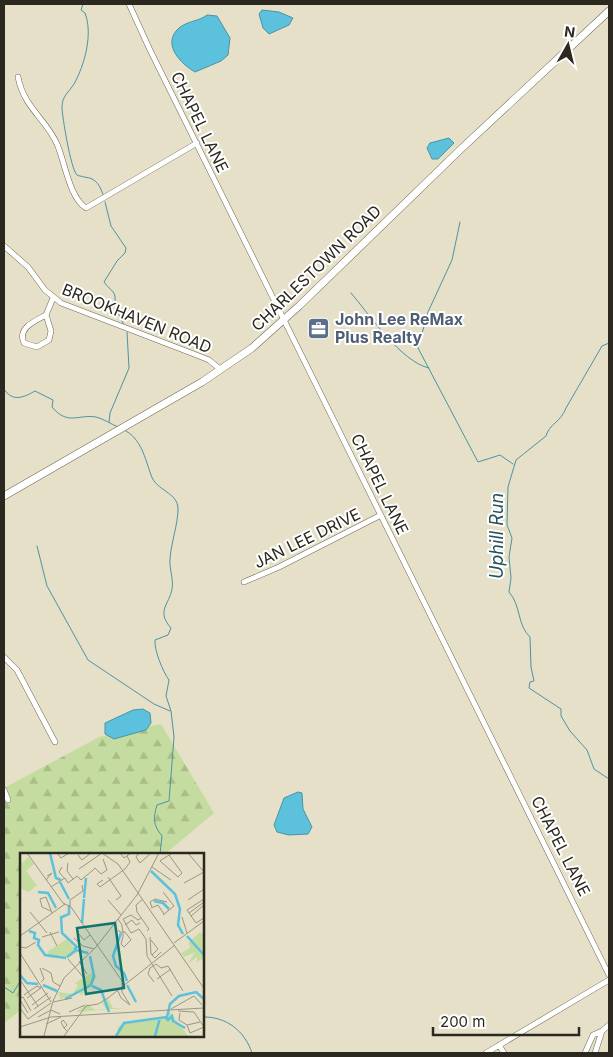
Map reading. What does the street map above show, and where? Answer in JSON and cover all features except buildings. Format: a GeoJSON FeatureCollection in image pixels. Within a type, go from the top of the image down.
{"type":"FeatureCollection","features":[{"type":"Feature","properties":{"kind":"main road","name":"CHARLESTOWN ROAD"},"geometry":{"type":"LineString","coordinates":[[4,496],[221,370],[252,348],[285,320],[462,148],[609,10]]}},
{"type":"Feature","properties":{"kind":"street","name":"CHAPEL LANE"},"geometry":{"type":"LineString","coordinates":[[129,4],[609,975]]}},
{"type":"Feature","properties":{"kind":"street"},"geometry":{"type":"LineString","coordinates":[[18,77],[21,90],[33,112],[58,145],[70,182],[84,206],[91,206],[197,143]]}},
{"type":"Feature","properties":{"kind":"street","name":"BROOKHAVEN ROAD"},"geometry":{"type":"LineString","coordinates":[[4,246],[28,267],[53,298],[78,311],[204,358],[221,370]]}},
{"type":"Feature","properties":{"kind":"street"},"geometry":{"type":"LineString","coordinates":[[46,315],[51,330],[49,340],[43,345],[34,347],[24,343],[22,334],[24,329],[46,315],[53,298]]}},
{"type":"Feature","properties":{"kind":"street","name":"JAN LEE DRIVE"},"geometry":{"type":"LineString","coordinates":[[244,582],[279,567],[381,515]]}},
{"type":"Feature","properties":{"kind":"street"},"geometry":{"type":"LineString","coordinates":[[4,657],[13,665],[22,678],[55,742]]}},
{"type":"Feature","properties":{"kind":"street"},"geometry":{"type":"LineString","coordinates":[[4,790],[8,800]]}},
{"type":"Feature","properties":{"kind":"street"},"geometry":{"type":"LineString","coordinates":[[486,1053],[609,980]]}},
{"type":"Feature","properties":{"kind":"street"},"geometry":{"type":"LineString","coordinates":[[585,1053],[593,1035],[609,1025]]}},
{"type":"Feature","properties":{"kind":"street"},"geometry":{"type":"LineString","coordinates":[[594,1053],[602,1031]]}},
{"type":"Feature","properties":{"kind":"street"},"geometry":{"type":"LineString","coordinates":[[499,1045],[504,1053]]}},
{"type":"Feature","properties":{"kind":"green space"},"geometry":{"type":"Polygon","coordinates":[[[161,724],[214,813],[166,853],[20,853],[20,1011],[4,1023],[4,788],[99,737],[161,724]]]}},
{"type":"Feature","properties":{"kind":"water"},"geometry":{"type":"Polygon","coordinates":[[[262,10],[279,12],[293,18],[289,25],[269,34],[263,28],[259,14],[262,10]]]}},
{"type":"Feature","properties":{"kind":"water"},"geometry":{"type":"Polygon","coordinates":[[[207,15],[217,16],[230,38],[228,55],[221,61],[195,72],[179,59],[172,47],[172,41],[174,34],[179,28],[207,15]]]}},
{"type":"Feature","properties":{"kind":"water"},"geometry":{"type":"Polygon","coordinates":[[[449,138],[454,143],[438,159],[432,159],[427,148],[430,143],[449,138]]]}},
{"type":"Feature","properties":{"kind":"water"},"geometry":{"type":"Polygon","coordinates":[[[143,709],[150,713],[151,723],[146,730],[114,739],[105,734],[105,723],[133,710],[143,709]]]}},
{"type":"Feature","properties":{"kind":"water"},"geometry":{"type":"Polygon","coordinates":[[[298,792],[302,793],[303,809],[312,827],[308,834],[289,835],[277,832],[274,825],[284,798],[298,792]]]}},
{"type":"Feature","properties":{"kind":"waterway"},"geometry":{"type":"LineString","coordinates":[[83,4],[81,10],[85,13],[88,30],[87,49],[78,76],[63,100],[62,112],[67,142],[75,171],[78,175],[95,181],[104,197]]}},
{"type":"Feature","properties":{"kind":"waterway"},"geometry":{"type":"LineString","coordinates":[[105,202],[111,226],[126,248],[125,253],[117,261],[104,282],[114,294],[114,305],[124,325]]}},
{"type":"Feature","properties":{"kind":"waterway"},"geometry":{"type":"LineString","coordinates":[[460,222],[452,260],[428,312],[418,348],[478,462],[500,455],[513,464]]}},
{"type":"Feature","properties":{"kind":"waterway"},"geometry":{"type":"LineString","coordinates":[[351,293],[397,347],[418,364],[429,368]]}},
{"type":"Feature","properties":{"kind":"waterway"},"geometry":{"type":"LineString","coordinates":[[109,422],[110,413],[129,368],[127,332]]}},
{"type":"Feature","properties":{"kind":"waterway","name":"Uphill Run"},"geometry":{"type":"LineString","coordinates":[[609,343],[602,346],[564,413],[546,436],[516,460],[508,487],[507,525],[512,538],[509,557],[511,578],[509,592],[516,603],[523,627],[530,637],[531,667],[534,681],[530,682],[529,688],[561,709],[561,716],[570,731],[587,750],[594,769],[609,779]]}},
{"type":"Feature","properties":{"kind":"waterway"},"geometry":{"type":"LineString","coordinates":[[4,389],[11,396],[18,398],[35,391],[53,400],[52,407],[63,416],[68,418],[96,417],[118,427]]}},
{"type":"Feature","properties":{"kind":"waterway"},"geometry":{"type":"LineString","coordinates":[[124,430],[135,438],[157,485],[171,495],[177,503],[178,509],[170,559],[172,589],[164,612],[164,617],[171,628],[168,635],[155,640],[159,661],[169,680],[166,696],[171,711],[174,737],[169,801],[157,805],[155,814],[155,825],[162,836],[160,853]]}},
{"type":"Feature","properties":{"kind":"waterway"},"geometry":{"type":"LineString","coordinates":[[37,546],[47,586],[88,660],[154,704],[170,711]]}},
{"type":"Feature","properties":{"kind":"waterway"},"geometry":{"type":"LineString","coordinates":[[4,987],[13,993],[20,982]]}},
{"type":"Feature","properties":{"kind":"waterway"},"geometry":{"type":"LineString","coordinates":[[204,1017],[219,1019],[233,1026],[245,1038],[252,1053]]}},
{"type":"Feature","properties":{"kind":"place","name":"John Lee ReMax Plus Realty"},"geometry":{"type":"Point","coordinates":[319,328]}}]}
